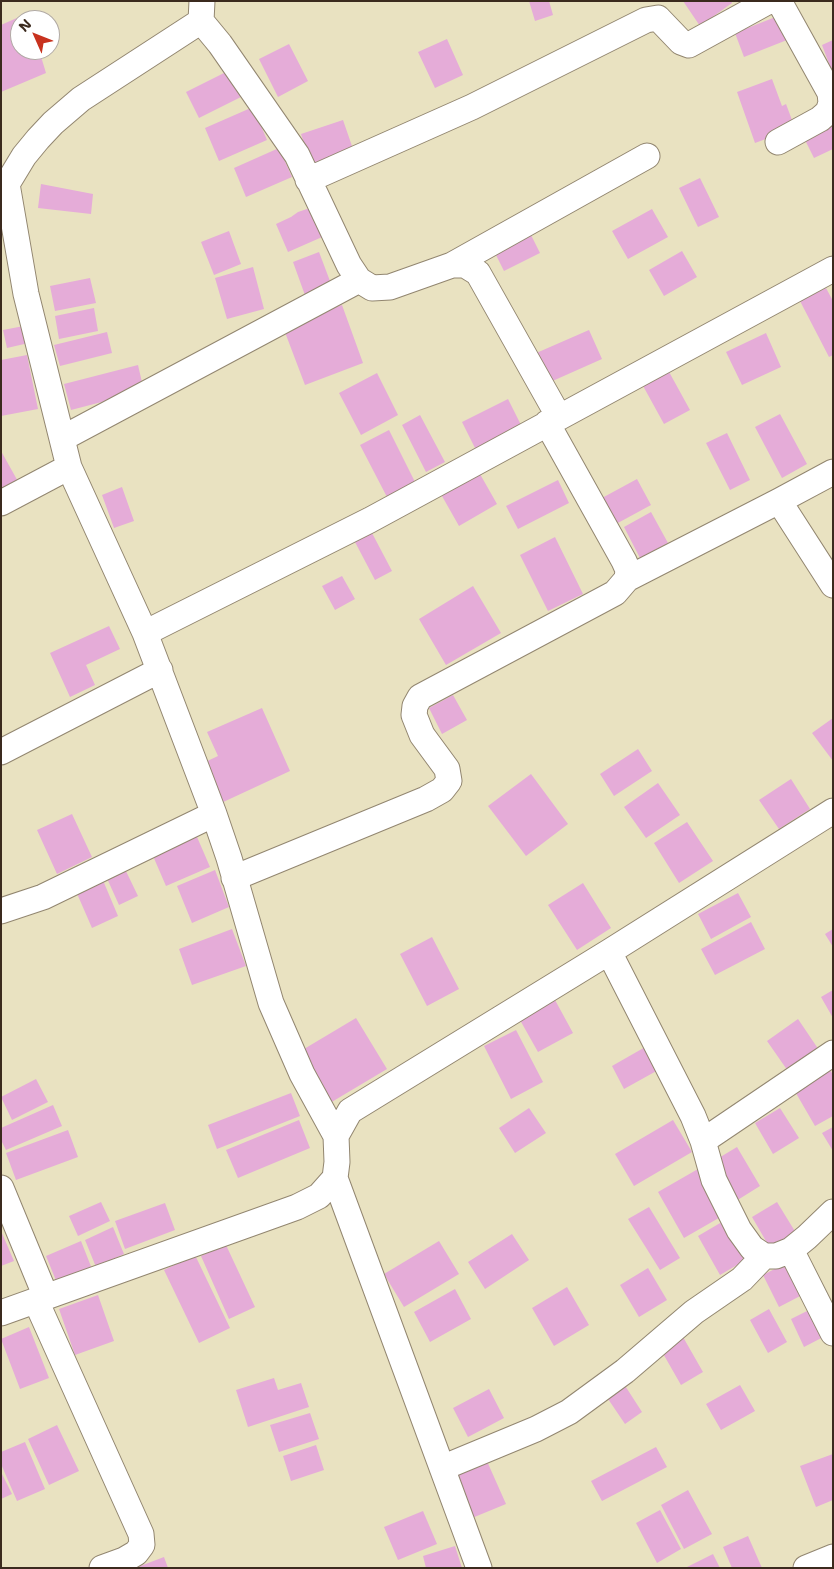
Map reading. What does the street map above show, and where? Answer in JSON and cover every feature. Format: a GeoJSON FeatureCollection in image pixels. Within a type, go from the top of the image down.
{"type":"FeatureCollection","features":[{"type":"Feature","properties":{"kind":"street"},"geometry":{"type":"LineString","coordinates":[[308,180],[457,114],[646,20],[658,18],[681,42],[690,45],[769,1]]}},
{"type":"Feature","properties":{"kind":"street"},"geometry":{"type":"LineString","coordinates":[[778,142],[820,119],[828,112],[831,103],[830,94],[779,1]]}},
{"type":"Feature","properties":{"kind":"street"},"geometry":{"type":"LineString","coordinates":[[479,1568],[335,1178],[337,1162],[336,1136],[302,1074],[272,1003],[214,814],[160,670],[69,467],[26,294],[3,184],[38,139],[74,105],[202,11],[220,44],[297,155],[349,266],[359,280],[372,288],[390,287],[452,265],[647,156]]}},
{"type":"Feature","properties":{"kind":"street"},"geometry":{"type":"LineString","coordinates":[[452,265],[465,264],[478,273],[624,561],[628,570],[627,580]]}},
{"type":"Feature","properties":{"kind":"street"},"geometry":{"type":"LineString","coordinates":[[145,633],[370,520],[833,269]]}},
{"type":"Feature","properties":{"kind":"street"},"geometry":{"type":"LineString","coordinates":[[63,438],[359,280]]}},
{"type":"Feature","properties":{"kind":"street"},"geometry":{"type":"LineString","coordinates":[[1,503],[69,467]]}},
{"type":"Feature","properties":{"kind":"street"},"geometry":{"type":"LineString","coordinates":[[234,878],[426,799],[442,790],[448,781],[447,769],[422,735],[414,715],[415,706],[420,697],[615,593],[627,580],[833,472]]}},
{"type":"Feature","properties":{"kind":"street"},"geometry":{"type":"LineString","coordinates":[[779,501],[833,585]]}},
{"type":"Feature","properties":{"kind":"street"},"geometry":{"type":"LineString","coordinates":[[1,752],[160,670]]}},
{"type":"Feature","properties":{"kind":"street"},"geometry":{"type":"LineString","coordinates":[[336,1136],[350,1111],[609,952],[833,811]]}},
{"type":"Feature","properties":{"kind":"street"},"geometry":{"type":"LineString","coordinates":[[1,911],[43,897],[214,814]]}},
{"type":"Feature","properties":{"kind":"street"},"geometry":{"type":"LineString","coordinates":[[609,952],[703,1141],[714,1180],[739,1230],[752,1248],[764,1256],[776,1256],[791,1250],[833,1212]]}},
{"type":"Feature","properties":{"kind":"street"},"geometry":{"type":"LineString","coordinates":[[703,1141],[833,1053]]}},
{"type":"Feature","properties":{"kind":"street"},"geometry":{"type":"LineString","coordinates":[[1,1313],[297,1207],[319,1196],[335,1178]]}},
{"type":"Feature","properties":{"kind":"street"},"geometry":{"type":"LineString","coordinates":[[1,1188],[41,1299],[141,1534],[142,1545],[136,1553],[124,1560],[102,1568]]}},
{"type":"Feature","properties":{"kind":"street"},"geometry":{"type":"LineString","coordinates":[[791,1250],[833,1333]]}},
{"type":"Feature","properties":{"kind":"street"},"geometry":{"type":"LineString","coordinates":[[442,1468],[569,1412],[625,1371],[694,1312],[742,1280],[764,1256]]}},
{"type":"Feature","properties":{"kind":"street"},"geometry":{"type":"LineString","coordinates":[[806,1568],[833,1557]]}},
{"type":"Feature","properties":{"kind":"building"},"geometry":{"type":"Polygon","coordinates":[[[529,1],[549,1],[553,15],[535,21],[529,1]]]}},
{"type":"Feature","properties":{"kind":"building"},"geometry":{"type":"Polygon","coordinates":[[[683,1],[731,1],[732,3],[700,26],[683,1]]]}},
{"type":"Feature","properties":{"kind":"building"},"geometry":{"type":"Polygon","coordinates":[[[778,16],[787,40],[744,57],[735,33],[778,16]]]}},
{"type":"Feature","properties":{"kind":"building"},"geometry":{"type":"Polygon","coordinates":[[[10,21],[10,60],[42,60],[46,73],[1,92],[1,25],[10,21]]]}},
{"type":"Feature","properties":{"kind":"building"},"geometry":{"type":"Polygon","coordinates":[[[447,39],[463,75],[435,88],[418,52],[447,39]]]}},
{"type":"Feature","properties":{"kind":"building"},"geometry":{"type":"Polygon","coordinates":[[[833,40],[833,69],[831,69],[822,45],[833,40]]]}},
{"type":"Feature","properties":{"kind":"building"},"geometry":{"type":"Polygon","coordinates":[[[289,44],[308,81],[278,97],[259,59],[289,44]]]}},
{"type":"Feature","properties":{"kind":"building"},"geometry":{"type":"Polygon","coordinates":[[[228,71],[241,97],[199,118],[186,92],[228,71]]]}},
{"type":"Feature","properties":{"kind":"building"},"geometry":{"type":"Polygon","coordinates":[[[772,79],[782,106],[786,104],[795,128],[755,143],[737,92],[772,79]]]}},
{"type":"Feature","properties":{"kind":"building"},"geometry":{"type":"Polygon","coordinates":[[[253,107],[267,140],[219,161],[205,128],[253,107]]]}},
{"type":"Feature","properties":{"kind":"building"},"geometry":{"type":"Polygon","coordinates":[[[833,119],[833,149],[814,158],[802,134],[833,119]]]}},
{"type":"Feature","properties":{"kind":"building"},"geometry":{"type":"Polygon","coordinates":[[[343,120],[353,149],[311,164],[301,134],[343,120]]]}},
{"type":"Feature","properties":{"kind":"building"},"geometry":{"type":"Polygon","coordinates":[[[279,148],[292,177],[246,197],[234,168],[279,148]]]}},
{"type":"Feature","properties":{"kind":"building"},"geometry":{"type":"Polygon","coordinates":[[[700,178],[719,217],[698,227],[679,188],[700,178]]]}},
{"type":"Feature","properties":{"kind":"building"},"geometry":{"type":"Polygon","coordinates":[[[41,184],[93,194],[91,214],[38,208],[41,184]]]}},
{"type":"Feature","properties":{"kind":"building"},"geometry":{"type":"Polygon","coordinates":[[[316,206],[329,234],[288,252],[276,224],[298,212],[316,206]]]}},
{"type":"Feature","properties":{"kind":"building"},"geometry":{"type":"Polygon","coordinates":[[[652,209],[668,237],[628,259],[612,231],[652,209]]]}},
{"type":"Feature","properties":{"kind":"building"},"geometry":{"type":"Polygon","coordinates":[[[528,229],[540,253],[504,271],[492,247],[528,229]]]}},
{"type":"Feature","properties":{"kind":"building"},"geometry":{"type":"Polygon","coordinates":[[[229,231],[241,264],[214,275],[201,242],[229,231]]]}},
{"type":"Feature","properties":{"kind":"building"},"geometry":{"type":"Polygon","coordinates":[[[682,251],[697,277],[664,296],[649,270],[682,251]]]}},
{"type":"Feature","properties":{"kind":"building"},"geometry":{"type":"Polygon","coordinates":[[[319,252],[333,289],[306,298],[293,262],[319,252]]]}},
{"type":"Feature","properties":{"kind":"building"},"geometry":{"type":"Polygon","coordinates":[[[253,267],[264,309],[227,319],[215,278],[253,267]]]}},
{"type":"Feature","properties":{"kind":"building"},"geometry":{"type":"Polygon","coordinates":[[[90,278],[96,303],[55,311],[50,286],[90,278]]]}},
{"type":"Feature","properties":{"kind":"building"},"geometry":{"type":"Polygon","coordinates":[[[826,288],[833,301],[833,355],[829,357],[800,301],[826,288]]]}},
{"type":"Feature","properties":{"kind":"building"},"geometry":{"type":"Polygon","coordinates":[[[342,305],[363,363],[305,385],[283,327],[342,305]]]}},
{"type":"Feature","properties":{"kind":"building"},"geometry":{"type":"Polygon","coordinates":[[[94,308],[98,331],[59,339],[55,316],[94,308]]]}},
{"type":"Feature","properties":{"kind":"building"},"geometry":{"type":"Polygon","coordinates":[[[29,325],[33,342],[7,348],[3,330],[29,325]]]}},
{"type":"Feature","properties":{"kind":"building"},"geometry":{"type":"Polygon","coordinates":[[[589,330],[602,359],[548,383],[534,354],[589,330]]]}},
{"type":"Feature","properties":{"kind":"building"},"geometry":{"type":"Polygon","coordinates":[[[107,332],[112,353],[60,366],[54,345],[107,332]]]}},
{"type":"Feature","properties":{"kind":"building"},"geometry":{"type":"Polygon","coordinates":[[[766,333],[781,367],[742,385],[726,352],[766,333]]]}},
{"type":"Feature","properties":{"kind":"building"},"geometry":{"type":"Polygon","coordinates":[[[27,355],[38,409],[1,416],[1,360],[27,355]]]}},
{"type":"Feature","properties":{"kind":"building"},"geometry":{"type":"Polygon","coordinates":[[[138,365],[144,391],[71,410],[64,384],[138,365]]]}},
{"type":"Feature","properties":{"kind":"building"},"geometry":{"type":"Polygon","coordinates":[[[668,370],[690,410],[664,424],[642,384],[668,370]]]}},
{"type":"Feature","properties":{"kind":"building"},"geometry":{"type":"Polygon","coordinates":[[[377,373],[398,415],[361,435],[339,393],[377,373]]]}},
{"type":"Feature","properties":{"kind":"building"},"geometry":{"type":"Polygon","coordinates":[[[508,399],[523,429],[477,452],[462,422],[508,399]]]}},
{"type":"Feature","properties":{"kind":"building"},"geometry":{"type":"Polygon","coordinates":[[[780,414],[807,464],[782,478],[755,427],[780,414]]]}},
{"type":"Feature","properties":{"kind":"building"},"geometry":{"type":"Polygon","coordinates":[[[420,415],[445,462],[426,472],[402,425],[420,415]]]}},
{"type":"Feature","properties":{"kind":"building"},"geometry":{"type":"Polygon","coordinates":[[[389,430],[415,482],[387,497],[360,445],[389,430]]]}},
{"type":"Feature","properties":{"kind":"building"},"geometry":{"type":"Polygon","coordinates":[[[727,433],[750,480],[730,490],[706,443],[727,433]]]}},
{"type":"Feature","properties":{"kind":"building"},"geometry":{"type":"Polygon","coordinates":[[[1,451],[20,485],[1,495],[1,451]]]}},
{"type":"Feature","properties":{"kind":"building"},"geometry":{"type":"Polygon","coordinates":[[[476,467],[497,504],[459,526],[438,489],[476,467]]]}},
{"type":"Feature","properties":{"kind":"building"},"geometry":{"type":"Polygon","coordinates":[[[637,479],[651,505],[616,524],[602,498],[637,479]]]}},
{"type":"Feature","properties":{"kind":"building"},"geometry":{"type":"Polygon","coordinates":[[[558,480],[569,503],[518,529],[506,506],[558,480]]]}},
{"type":"Feature","properties":{"kind":"building"},"geometry":{"type":"Polygon","coordinates":[[[122,487],[134,521],[114,528],[102,495],[122,487]]]}},
{"type":"Feature","properties":{"kind":"building"},"geometry":{"type":"Polygon","coordinates":[[[651,512],[668,543],[640,558],[624,527],[651,512]]]}},
{"type":"Feature","properties":{"kind":"building"},"geometry":{"type":"Polygon","coordinates":[[[372,533],[392,571],[375,580],[355,542],[372,533]]]}},
{"type":"Feature","properties":{"kind":"building"},"geometry":{"type":"Polygon","coordinates":[[[555,537],[583,594],[548,611],[520,555],[555,537]]]}},
{"type":"Feature","properties":{"kind":"building"},"geometry":{"type":"Polygon","coordinates":[[[342,576],[355,599],[335,610],[322,586],[342,576]]]}},
{"type":"Feature","properties":{"kind":"building"},"geometry":{"type":"Polygon","coordinates":[[[473,586],[501,633],[446,665],[419,619],[473,586]]]}},
{"type":"Feature","properties":{"kind":"building"},"geometry":{"type":"Polygon","coordinates":[[[109,626],[120,649],[86,665],[95,685],[70,697],[50,653],[109,626]]]}},
{"type":"Feature","properties":{"kind":"building"},"geometry":{"type":"Polygon","coordinates":[[[453,695],[467,720],[442,734],[429,708],[453,695]]]}},
{"type":"Feature","properties":{"kind":"building"},"geometry":{"type":"Polygon","coordinates":[[[262,708],[290,771],[219,804],[201,764],[218,756],[207,732],[262,708]]]}},
{"type":"Feature","properties":{"kind":"building"},"geometry":{"type":"Polygon","coordinates":[[[833,718],[833,761],[812,733],[833,718]]]}},
{"type":"Feature","properties":{"kind":"building"},"geometry":{"type":"Polygon","coordinates":[[[638,749],[652,771],[614,796],[600,774],[638,749]]]}},
{"type":"Feature","properties":{"kind":"building"},"geometry":{"type":"Polygon","coordinates":[[[531,774],[568,824],[526,856],[488,806],[531,774]]]}},
{"type":"Feature","properties":{"kind":"building"},"geometry":{"type":"Polygon","coordinates":[[[791,779],[810,809],[779,829],[759,800],[791,779]]]}},
{"type":"Feature","properties":{"kind":"building"},"geometry":{"type":"Polygon","coordinates":[[[658,783],[680,815],[646,838],[624,807],[658,783]]]}},
{"type":"Feature","properties":{"kind":"building"},"geometry":{"type":"Polygon","coordinates":[[[72,814],[92,857],[57,874],[37,830],[72,814]]]}},
{"type":"Feature","properties":{"kind":"building"},"geometry":{"type":"Polygon","coordinates":[[[687,822],[713,861],[679,883],[654,843],[687,822]]]}},
{"type":"Feature","properties":{"kind":"building"},"geometry":{"type":"Polygon","coordinates":[[[194,830],[210,867],[166,886],[150,849],[194,830]]]}},
{"type":"Feature","properties":{"kind":"building"},"geometry":{"type":"Polygon","coordinates":[[[123,865],[138,896],[119,905],[105,874],[123,865]]]}},
{"type":"Feature","properties":{"kind":"building"},"geometry":{"type":"Polygon","coordinates":[[[215,870],[229,907],[192,923],[177,886],[215,870]]]}},
{"type":"Feature","properties":{"kind":"building"},"geometry":{"type":"Polygon","coordinates":[[[102,878],[118,916],[92,928],[75,889],[102,878]]]}},
{"type":"Feature","properties":{"kind":"building"},"geometry":{"type":"Polygon","coordinates":[[[583,883],[611,928],[577,950],[548,905],[583,883]]]}},
{"type":"Feature","properties":{"kind":"building"},"geometry":{"type":"Polygon","coordinates":[[[738,893],[751,917],[711,939],[698,914],[738,893]]]}},
{"type":"Feature","properties":{"kind":"building"},"geometry":{"type":"Polygon","coordinates":[[[751,922],[765,949],[715,975],[701,949],[751,922]]]}},
{"type":"Feature","properties":{"kind":"building"},"geometry":{"type":"Polygon","coordinates":[[[232,929],[246,966],[192,985],[179,949],[232,929]]]}},
{"type":"Feature","properties":{"kind":"building"},"geometry":{"type":"Polygon","coordinates":[[[833,929],[833,947],[825,934],[833,929]]]}},
{"type":"Feature","properties":{"kind":"building"},"geometry":{"type":"Polygon","coordinates":[[[432,937],[459,989],[427,1006],[400,954],[432,937]]]}},
{"type":"Feature","properties":{"kind":"building"},"geometry":{"type":"Polygon","coordinates":[[[833,990],[833,1018],[821,997],[833,990]]]}},
{"type":"Feature","properties":{"kind":"building"},"geometry":{"type":"Polygon","coordinates":[[[555,1000],[573,1033],[538,1052],[520,1020],[555,1000]]]}},
{"type":"Feature","properties":{"kind":"building"},"geometry":{"type":"Polygon","coordinates":[[[356,1018],[387,1069],[330,1103],[299,1052],[356,1018]]]}},
{"type":"Feature","properties":{"kind":"building"},"geometry":{"type":"Polygon","coordinates":[[[798,1019],[821,1053],[790,1074],[767,1041],[798,1019]]]}},
{"type":"Feature","properties":{"kind":"building"},"geometry":{"type":"Polygon","coordinates":[[[516,1030],[543,1082],[511,1099],[484,1046],[516,1030]]]}},
{"type":"Feature","properties":{"kind":"building"},"geometry":{"type":"Polygon","coordinates":[[[647,1046],[660,1069],[624,1089],[612,1066],[647,1046]]]}},
{"type":"Feature","properties":{"kind":"building"},"geometry":{"type":"Polygon","coordinates":[[[829,1068],[833,1075],[833,1116],[815,1126],[793,1088],[829,1068]]]}},
{"type":"Feature","properties":{"kind":"building"},"geometry":{"type":"Polygon","coordinates":[[[36,1079],[48,1102],[12,1120],[1,1097],[36,1079]]]}},
{"type":"Feature","properties":{"kind":"building"},"geometry":{"type":"Polygon","coordinates":[[[291,1093],[300,1116],[217,1149],[208,1125],[291,1093]]]}},
{"type":"Feature","properties":{"kind":"building"},"geometry":{"type":"Polygon","coordinates":[[[53,1105],[62,1126],[6,1150],[1,1140],[1,1128],[53,1105]]]}},
{"type":"Feature","properties":{"kind":"building"},"geometry":{"type":"Polygon","coordinates":[[[529,1108],[546,1133],[515,1153],[499,1128],[529,1108]]]}},
{"type":"Feature","properties":{"kind":"building"},"geometry":{"type":"Polygon","coordinates":[[[780,1108],[799,1138],[773,1154],[755,1123],[780,1108]]]}},
{"type":"Feature","properties":{"kind":"building"},"geometry":{"type":"Polygon","coordinates":[[[299,1120],[310,1148],[238,1178],[226,1150],[299,1120]]]}},
{"type":"Feature","properties":{"kind":"building"},"geometry":{"type":"Polygon","coordinates":[[[673,1120],[692,1152],[634,1186],[615,1154],[673,1120]]]}},
{"type":"Feature","properties":{"kind":"building"},"geometry":{"type":"Polygon","coordinates":[[[833,1127],[833,1151],[822,1133],[833,1127]]]}},
{"type":"Feature","properties":{"kind":"building"},"geometry":{"type":"Polygon","coordinates":[[[68,1130],[78,1157],[16,1180],[6,1153],[68,1130]]]}},
{"type":"Feature","properties":{"kind":"building"},"geometry":{"type":"Polygon","coordinates":[[[737,1147],[760,1186],[736,1201],[712,1162],[737,1147]]]}},
{"type":"Feature","properties":{"kind":"building"},"geometry":{"type":"Polygon","coordinates":[[[698,1169],[724,1215],[684,1238],[658,1192],[698,1169]]]}},
{"type":"Feature","properties":{"kind":"building"},"geometry":{"type":"Polygon","coordinates":[[[101,1202],[110,1221],[78,1236],[69,1216],[101,1202]]]}},
{"type":"Feature","properties":{"kind":"building"},"geometry":{"type":"Polygon","coordinates":[[[777,1202],[796,1233],[770,1248],[752,1217],[777,1202]]]}},
{"type":"Feature","properties":{"kind":"building"},"geometry":{"type":"Polygon","coordinates":[[[165,1203],[175,1230],[125,1249],[115,1221],[165,1203]]]}},
{"type":"Feature","properties":{"kind":"building"},"geometry":{"type":"Polygon","coordinates":[[[649,1207],[680,1258],[660,1270],[628,1219],[649,1207]]]}},
{"type":"Feature","properties":{"kind":"building"},"geometry":{"type":"Polygon","coordinates":[[[727,1219],[749,1258],[720,1275],[698,1236],[727,1219]]]}},
{"type":"Feature","properties":{"kind":"building"},"geometry":{"type":"Polygon","coordinates":[[[113,1227],[124,1254],[96,1267],[85,1240],[113,1227]]]}},
{"type":"Feature","properties":{"kind":"building"},"geometry":{"type":"Polygon","coordinates":[[[1,1231],[14,1261],[1,1266],[1,1231]]]}},
{"type":"Feature","properties":{"kind":"building"},"geometry":{"type":"Polygon","coordinates":[[[512,1234],[529,1260],[485,1289],[468,1262],[512,1234]]]}},
{"type":"Feature","properties":{"kind":"building"},"geometry":{"type":"Polygon","coordinates":[[[81,1241],[92,1269],[57,1283],[46,1256],[81,1241]]]}},
{"type":"Feature","properties":{"kind":"building"},"geometry":{"type":"Polygon","coordinates":[[[439,1241],[459,1274],[404,1307],[384,1274],[439,1241]]]}},
{"type":"Feature","properties":{"kind":"building"},"geometry":{"type":"Polygon","coordinates":[[[226,1245],[255,1307],[229,1319],[201,1256],[226,1245]]]}},
{"type":"Feature","properties":{"kind":"building"},"geometry":{"type":"Polygon","coordinates":[[[195,1255],[230,1328],[199,1343],[164,1270],[195,1255]]]}},
{"type":"Feature","properties":{"kind":"building"},"geometry":{"type":"Polygon","coordinates":[[[790,1261],[806,1293],[779,1307],[763,1275],[790,1261]]]}},
{"type":"Feature","properties":{"kind":"building"},"geometry":{"type":"Polygon","coordinates":[[[648,1268],[667,1300],[639,1317],[620,1285],[648,1268]]]}},
{"type":"Feature","properties":{"kind":"building"},"geometry":{"type":"Polygon","coordinates":[[[567,1287],[589,1325],[554,1346],[532,1308],[567,1287]]]}},
{"type":"Feature","properties":{"kind":"building"},"geometry":{"type":"Polygon","coordinates":[[[455,1289],[471,1319],[430,1342],[414,1312],[455,1289]]]}},
{"type":"Feature","properties":{"kind":"building"},"geometry":{"type":"Polygon","coordinates":[[[98,1295],[114,1341],[75,1355],[59,1309],[98,1295]]]}},
{"type":"Feature","properties":{"kind":"building"},"geometry":{"type":"Polygon","coordinates":[[[817,1306],[831,1333],[804,1347],[791,1319],[817,1306]]]}},
{"type":"Feature","properties":{"kind":"building"},"geometry":{"type":"Polygon","coordinates":[[[769,1309],[787,1342],[768,1353],[750,1320],[769,1309]]]}},
{"type":"Feature","properties":{"kind":"building"},"geometry":{"type":"Polygon","coordinates":[[[29,1327],[49,1378],[20,1389],[1,1339],[29,1327]]]}},
{"type":"Feature","properties":{"kind":"building"},"geometry":{"type":"Polygon","coordinates":[[[683,1337],[703,1372],[681,1385],[661,1350],[683,1337]]]}},
{"type":"Feature","properties":{"kind":"building"},"geometry":{"type":"Polygon","coordinates":[[[274,1378],[278,1390],[301,1383],[309,1407],[248,1427],[236,1390],[274,1378]]]}},
{"type":"Feature","properties":{"kind":"building"},"geometry":{"type":"Polygon","coordinates":[[[622,1381],[642,1412],[625,1424],[604,1393],[622,1381]]]}},
{"type":"Feature","properties":{"kind":"building"},"geometry":{"type":"Polygon","coordinates":[[[740,1385],[755,1411],[721,1430],[706,1404],[740,1385]]]}},
{"type":"Feature","properties":{"kind":"building"},"geometry":{"type":"Polygon","coordinates":[[[489,1389],[504,1418],[468,1437],[453,1408],[489,1389]]]}},
{"type":"Feature","properties":{"kind":"building"},"geometry":{"type":"Polygon","coordinates":[[[310,1413],[319,1439],[279,1452],[270,1425],[310,1413]]]}},
{"type":"Feature","properties":{"kind":"building"},"geometry":{"type":"Polygon","coordinates":[[[57,1425],[79,1471],[49,1485],[28,1439],[57,1425]]]}},
{"type":"Feature","properties":{"kind":"building"},"geometry":{"type":"Polygon","coordinates":[[[25,1442],[45,1489],[17,1501],[1,1464],[1,1452],[25,1442]]]}},
{"type":"Feature","properties":{"kind":"building"},"geometry":{"type":"Polygon","coordinates":[[[316,1445],[324,1470],[291,1481],[283,1456],[316,1445]]]}},
{"type":"Feature","properties":{"kind":"building"},"geometry":{"type":"Polygon","coordinates":[[[656,1447],[667,1467],[602,1501],[591,1481],[656,1447]]]}},
{"type":"Feature","properties":{"kind":"building"},"geometry":{"type":"Polygon","coordinates":[[[833,1454],[833,1500],[816,1507],[800,1466],[833,1454]]]}},
{"type":"Feature","properties":{"kind":"building"},"geometry":{"type":"Polygon","coordinates":[[[486,1459],[506,1504],[472,1518],[453,1474],[486,1459]]]}},
{"type":"Feature","properties":{"kind":"building"},"geometry":{"type":"Polygon","coordinates":[[[1,1472],[12,1494],[1,1499],[1,1472]]]}},
{"type":"Feature","properties":{"kind":"building"},"geometry":{"type":"Polygon","coordinates":[[[688,1490],[712,1534],[684,1549],[661,1505],[688,1490]]]}},
{"type":"Feature","properties":{"kind":"building"},"geometry":{"type":"Polygon","coordinates":[[[660,1510],[681,1549],[657,1563],[636,1523],[660,1510]]]}},
{"type":"Feature","properties":{"kind":"building"},"geometry":{"type":"Polygon","coordinates":[[[423,1511],[437,1544],[398,1560],[384,1527],[423,1511]]]}},
{"type":"Feature","properties":{"kind":"building"},"geometry":{"type":"Polygon","coordinates":[[[748,1536],[762,1568],[732,1568],[723,1547],[748,1536]]]}},
{"type":"Feature","properties":{"kind":"building"},"geometry":{"type":"Polygon","coordinates":[[[455,1546],[462,1568],[426,1568],[423,1556],[455,1546]]]}},
{"type":"Feature","properties":{"kind":"building"},"geometry":{"type":"Polygon","coordinates":[[[713,1554],[720,1568],[685,1568],[713,1554]]]}},
{"type":"Feature","properties":{"kind":"building"},"geometry":{"type":"Polygon","coordinates":[[[164,1557],[168,1568],[135,1568],[164,1557]]]}}]}
